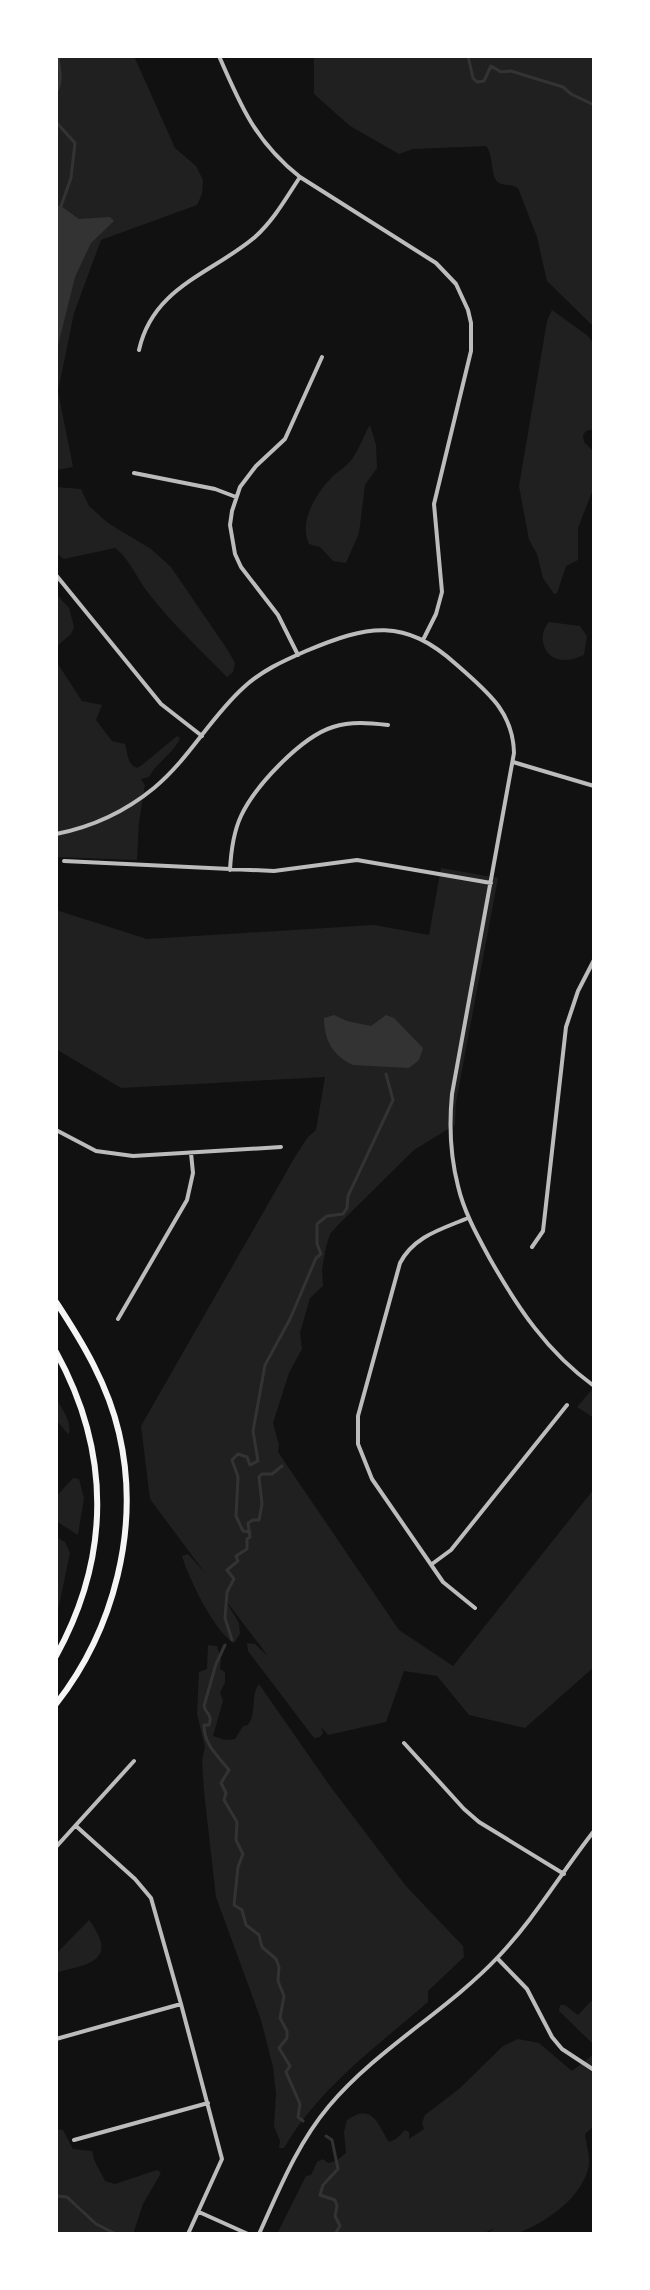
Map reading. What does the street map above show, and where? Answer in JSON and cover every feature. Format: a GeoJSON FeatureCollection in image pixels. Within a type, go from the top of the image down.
{"type":"FeatureCollection","features":[{"type":"Feature","properties":{"kind":"main road"},"geometry":{"type":"LineString","coordinates":[[56,1302],[93,1362],[109,1400],[120,1434],[126,1509],[117,1579],[101,1629],[56,1704]]}},
{"type":"Feature","properties":{"kind":"main road"},"geometry":{"type":"LineString","coordinates":[[56,1352],[78,1398],[88,1429],[96,1466],[98,1527],[85,1591],[69,1633],[56,1656]]}},
{"type":"Feature","properties":{"kind":"street"},"geometry":{"type":"LineString","coordinates":[[219,56],[253,130],[280,162],[436,263],[456,284],[468,310],[471,351],[436,485],[434,504],[442,592],[436,614],[423,640]]}},
{"type":"Feature","properties":{"kind":"street"},"geometry":{"type":"LineString","coordinates":[[139,350],[147,324],[164,301],[264,229],[300,177]]}},
{"type":"Feature","properties":{"kind":"street"},"geometry":{"type":"LineString","coordinates":[[298,655],[278,615],[248,579],[235,554],[230,525],[236,497],[247,476],[274,451],[292,427],[322,357]]}},
{"type":"Feature","properties":{"kind":"street"},"geometry":{"type":"LineString","coordinates":[[134,473],[215,489],[236,497]]}},
{"type":"Feature","properties":{"kind":"street"},"geometry":{"type":"LineString","coordinates":[[56,575],[161,704],[202,736]]}},
{"type":"Feature","properties":{"kind":"street"},"geometry":{"type":"LineString","coordinates":[[56,834],[94,824],[135,802],[170,773],[244,687],[279,663],[342,636],[370,630],[402,633],[423,640],[444,654],[500,706],[511,728],[513,762],[452,1094],[453,1164],[468,1218],[527,1320],[562,1360],[594,1386]]}},
{"type":"Feature","properties":{"kind":"street"},"geometry":{"type":"LineString","coordinates":[[230,870],[235,832],[248,803],[299,747],[321,731],[346,723],[388,725]]}},
{"type":"Feature","properties":{"kind":"street"},"geometry":{"type":"LineString","coordinates":[[513,762],[594,786]]}},
{"type":"Feature","properties":{"kind":"street"},"geometry":{"type":"LineString","coordinates":[[64,861],[230,870],[298,869],[357,860],[491,883]]}},
{"type":"Feature","properties":{"kind":"street"},"geometry":{"type":"LineString","coordinates":[[532,1247],[543,1231],[566,1027],[578,991],[594,960]]}},
{"type":"Feature","properties":{"kind":"street"},"geometry":{"type":"LineString","coordinates":[[56,1130],[82,1146],[114,1154],[281,1147]]}},
{"type":"Feature","properties":{"kind":"street"},"geometry":{"type":"LineString","coordinates":[[118,1319],[187,1200],[193,1173],[191,1153]]}},
{"type":"Feature","properties":{"kind":"street"},"geometry":{"type":"LineString","coordinates":[[468,1218],[422,1238],[405,1253],[400,1263],[358,1416],[358,1444],[366,1468],[443,1582],[475,1608]]}},
{"type":"Feature","properties":{"kind":"street"},"geometry":{"type":"LineString","coordinates":[[431,1565],[451,1550],[567,1405]]}},
{"type":"Feature","properties":{"kind":"street"},"geometry":{"type":"LineString","coordinates":[[404,1743],[479,1822],[564,1874]]}},
{"type":"Feature","properties":{"kind":"street"},"geometry":{"type":"LineString","coordinates":[[56,1847],[134,1761]]}},
{"type":"Feature","properties":{"kind":"street"},"geometry":{"type":"LineString","coordinates":[[76,1826],[135,1879],[151,1898],[181,2004],[222,2159],[188,2234]]}},
{"type":"Feature","properties":{"kind":"street"},"geometry":{"type":"LineString","coordinates":[[259,2234],[296,2154],[330,2105],[349,2085],[471,1984],[497,1958],[524,1929],[594,1831]]}},
{"type":"Feature","properties":{"kind":"street"},"geometry":{"type":"LineString","coordinates":[[497,1958],[527,1989],[552,2037],[562,2049],[594,2070]]}},
{"type":"Feature","properties":{"kind":"street"},"geometry":{"type":"LineString","coordinates":[[56,2039],[181,2004]]}},
{"type":"Feature","properties":{"kind":"street"},"geometry":{"type":"LineString","coordinates":[[74,2140],[208,2103]]}},
{"type":"Feature","properties":{"kind":"street"},"geometry":{"type":"LineString","coordinates":[[199,2212],[248,2234]]}},
{"type":"Feature","properties":{"kind":"shaded area"},"geometry":{"type":"Polygon","coordinates":[[[56,56],[134,56],[175,148],[196,166],[203,180],[197,205],[101,240],[74,313],[58,391],[73,467],[56,470],[56,56]]]}},
{"type":"Feature","properties":{"kind":"shaded area"},"geometry":{"type":"Polygon","coordinates":[[[314,56],[594,56],[594,327],[547,281],[537,237],[518,188],[496,180],[486,146],[413,149],[399,154],[350,126],[314,94],[314,56]]]}},
{"type":"Feature","properties":{"kind":"shaded area"},"geometry":{"type":"Polygon","coordinates":[[[56,206],[61,206],[79,219],[110,217],[114,221],[91,243],[75,277],[56,353],[56,206]]]}},
{"type":"Feature","properties":{"kind":"shaded area"},"geometry":{"type":"Polygon","coordinates":[[[552,310],[588,336],[594,344],[594,429],[583,435],[584,442],[594,452],[594,487],[578,528],[578,560],[566,566],[554,594],[543,578],[537,554],[529,540],[519,486],[547,321],[552,310]]]}},
{"type":"Feature","properties":{"kind":"shaded area"},"geometry":{"type":"Polygon","coordinates":[[[370,425],[376,445],[377,468],[365,485],[359,533],[346,563],[333,561],[320,547],[309,544],[306,535],[308,517],[321,490],[352,459],[370,425]]]}},
{"type":"Feature","properties":{"kind":"shaded area"},"geometry":{"type":"Polygon","coordinates":[[[56,487],[81,489],[89,506],[108,523],[151,549],[171,567],[227,649],[235,663],[233,672],[227,677],[186,636],[149,594],[115,548],[64,559],[56,553],[56,487]]]}},
{"type":"Feature","properties":{"kind":"shaded area"},"geometry":{"type":"Polygon","coordinates":[[[56,594],[69,608],[74,627],[71,634],[56,647],[56,594]]]}},
{"type":"Feature","properties":{"kind":"shaded area"},"geometry":{"type":"Polygon","coordinates":[[[549,622],[580,626],[587,636],[584,655],[564,660],[551,656],[543,640],[549,622]]]}},
{"type":"Feature","properties":{"kind":"shaded area"},"geometry":{"type":"Polygon","coordinates":[[[56,661],[82,701],[102,705],[96,720],[112,741],[125,744],[131,764],[137,768],[177,736],[180,738],[149,777],[141,779],[145,785],[137,860],[56,857],[56,661]]]}},
{"type":"Feature","properties":{"kind":"shaded area"},"geometry":{"type":"Polygon","coordinates":[[[441,868],[498,878],[456,1102],[455,1125],[414,1150],[330,1234],[322,1269],[323,1286],[310,1298],[300,1333],[302,1349],[289,1373],[273,1423],[278,1452],[399,1630],[453,1666],[594,1489],[594,1667],[525,1728],[469,1715],[437,1676],[404,1671],[386,1722],[328,1735],[321,1727],[323,1733],[314,1738],[248,1651],[247,1643],[255,1644],[268,1656],[224,1598],[239,1623],[240,1634],[234,1643],[219,1628],[203,1604],[182,1556],[188,1554],[205,1573],[150,1499],[141,1426],[296,1155],[316,1130],[325,1077],[121,1088],[56,1049],[56,910],[147,939],[374,925],[429,935],[441,868]]]}},
{"type":"Feature","properties":{"kind":"shaded area"},"geometry":{"type":"Polygon","coordinates":[[[334,1015],[371,1026],[386,1015],[394,1018],[423,1048],[419,1060],[409,1068],[353,1065],[335,1052],[328,1040],[324,1018],[334,1015]]]}},
{"type":"Feature","properties":{"kind":"shaded area"},"geometry":{"type":"Polygon","coordinates":[[[594,1387],[594,1418],[577,1407],[594,1387]]]}},
{"type":"Feature","properties":{"kind":"shaded area"},"geometry":{"type":"Polygon","coordinates":[[[56,1399],[68,1421],[69,1435],[56,1420],[56,1399]]]}},
{"type":"Feature","properties":{"kind":"shaded area"},"geometry":{"type":"Polygon","coordinates":[[[73,1478],[79,1479],[84,1498],[78,1535],[56,1521],[56,1497],[73,1478]]]}},
{"type":"Feature","properties":{"kind":"shaded area"},"geometry":{"type":"Polygon","coordinates":[[[56,1537],[65,1542],[70,1553],[56,1620],[56,1537]]]}},
{"type":"Feature","properties":{"kind":"shaded area"},"geometry":{"type":"Polygon","coordinates":[[[208,1645],[217,1646],[220,1669],[225,1672],[225,1683],[220,1692],[223,1701],[213,1736],[235,1739],[243,1726],[248,1725],[259,1684],[330,1786],[406,1886],[463,1946],[464,1957],[428,1991],[428,2002],[331,2087],[284,2148],[279,2148],[280,2141],[274,2126],[276,2094],[273,2067],[261,2020],[216,1897],[204,1792],[202,1760],[205,1747],[197,1714],[199,1672],[207,1669],[208,1645]]]}},
{"type":"Feature","properties":{"kind":"shaded area"},"geometry":{"type":"Polygon","coordinates":[[[89,1920],[99,1937],[100,1954],[89,1963],[56,1973],[56,1954],[89,1920]]]}},
{"type":"Feature","properties":{"kind":"shaded area"},"geometry":{"type":"Polygon","coordinates":[[[594,1998],[594,2045],[559,2011],[560,2005],[565,2005],[578,2015],[594,1998]]]}},
{"type":"Feature","properties":{"kind":"shaded area"},"geometry":{"type":"Polygon","coordinates":[[[518,2039],[539,2043],[572,2071],[594,2054],[594,2126],[585,2134],[589,2165],[579,2188],[562,2207],[540,2222],[511,2234],[487,2234],[495,2228],[482,2234],[277,2234],[306,2176],[311,2175],[317,2162],[323,2159],[328,2163],[336,2161],[346,2153],[344,2132],[347,2120],[363,2113],[374,2118],[389,2142],[405,2130],[409,2132],[409,2139],[424,2129],[422,2123],[425,2115],[459,2089],[503,2046],[518,2039]]]}},
{"type":"Feature","properties":{"kind":"shaded area"},"geometry":{"type":"Polygon","coordinates":[[[56,2129],[63,2130],[73,2149],[92,2151],[105,2181],[115,2184],[157,2170],[161,2173],[143,2204],[133,2234],[56,2234],[56,2129]]]}},
{"type":"Feature","properties":{"kind":"waterway"},"geometry":{"type":"LineString","coordinates":[[56,92],[60,79],[58,56]]}},
{"type":"Feature","properties":{"kind":"waterway"},"geometry":{"type":"LineString","coordinates":[[468,56],[473,78],[477,82],[484,81],[491,66],[501,72],[511,71],[563,87],[594,105]]}},
{"type":"Feature","properties":{"kind":"waterway"},"geometry":{"type":"LineString","coordinates":[[56,122],[75,143],[71,178],[61,206]]}},
{"type":"Feature","properties":{"kind":"waterway"},"geometry":{"type":"LineString","coordinates":[[250,1532],[243,1531],[236,1516],[238,1477],[232,1460],[238,1454],[247,1457],[250,1465],[258,1461],[253,1431],[265,1365],[290,1319],[316,1258],[321,1254],[317,1244],[317,1224],[327,1216],[343,1214],[347,1208],[348,1196],[393,1100],[386,1074]]}},
{"type":"Feature","properties":{"kind":"waterway"},"geometry":{"type":"LineString","coordinates":[[232,1640],[225,1618],[227,1592],[234,1579],[227,1570],[238,1561],[236,1556],[247,1549],[247,1539],[250,1537],[248,1523],[259,1520],[262,1504],[259,1477],[272,1474],[282,1466]]}},
{"type":"Feature","properties":{"kind":"waterway"},"geometry":{"type":"LineString","coordinates":[[225,1645],[204,1706],[210,1719],[209,1725],[204,1725],[205,1732],[212,1750],[229,1770],[221,1783],[226,1793],[224,1800],[237,1822],[236,1840],[243,1854],[238,1867],[234,1905],[242,1910],[246,1925],[259,1935],[262,1947],[276,1959],[279,1967],[278,1981],[284,1996],[280,2018],[287,2031],[287,2038],[279,2048],[290,2066],[286,2072],[300,2104],[298,2117],[303,2121]]}},
{"type":"Feature","properties":{"kind":"waterway"},"geometry":{"type":"LineString","coordinates":[[326,2136],[332,2140],[338,2169],[323,2185],[320,2195],[335,2200],[335,2216],[340,2226],[335,2234]]}},
{"type":"Feature","properties":{"kind":"waterway"},"geometry":{"type":"LineString","coordinates":[[56,2196],[67,2197],[96,2224],[116,2234]]}}]}
